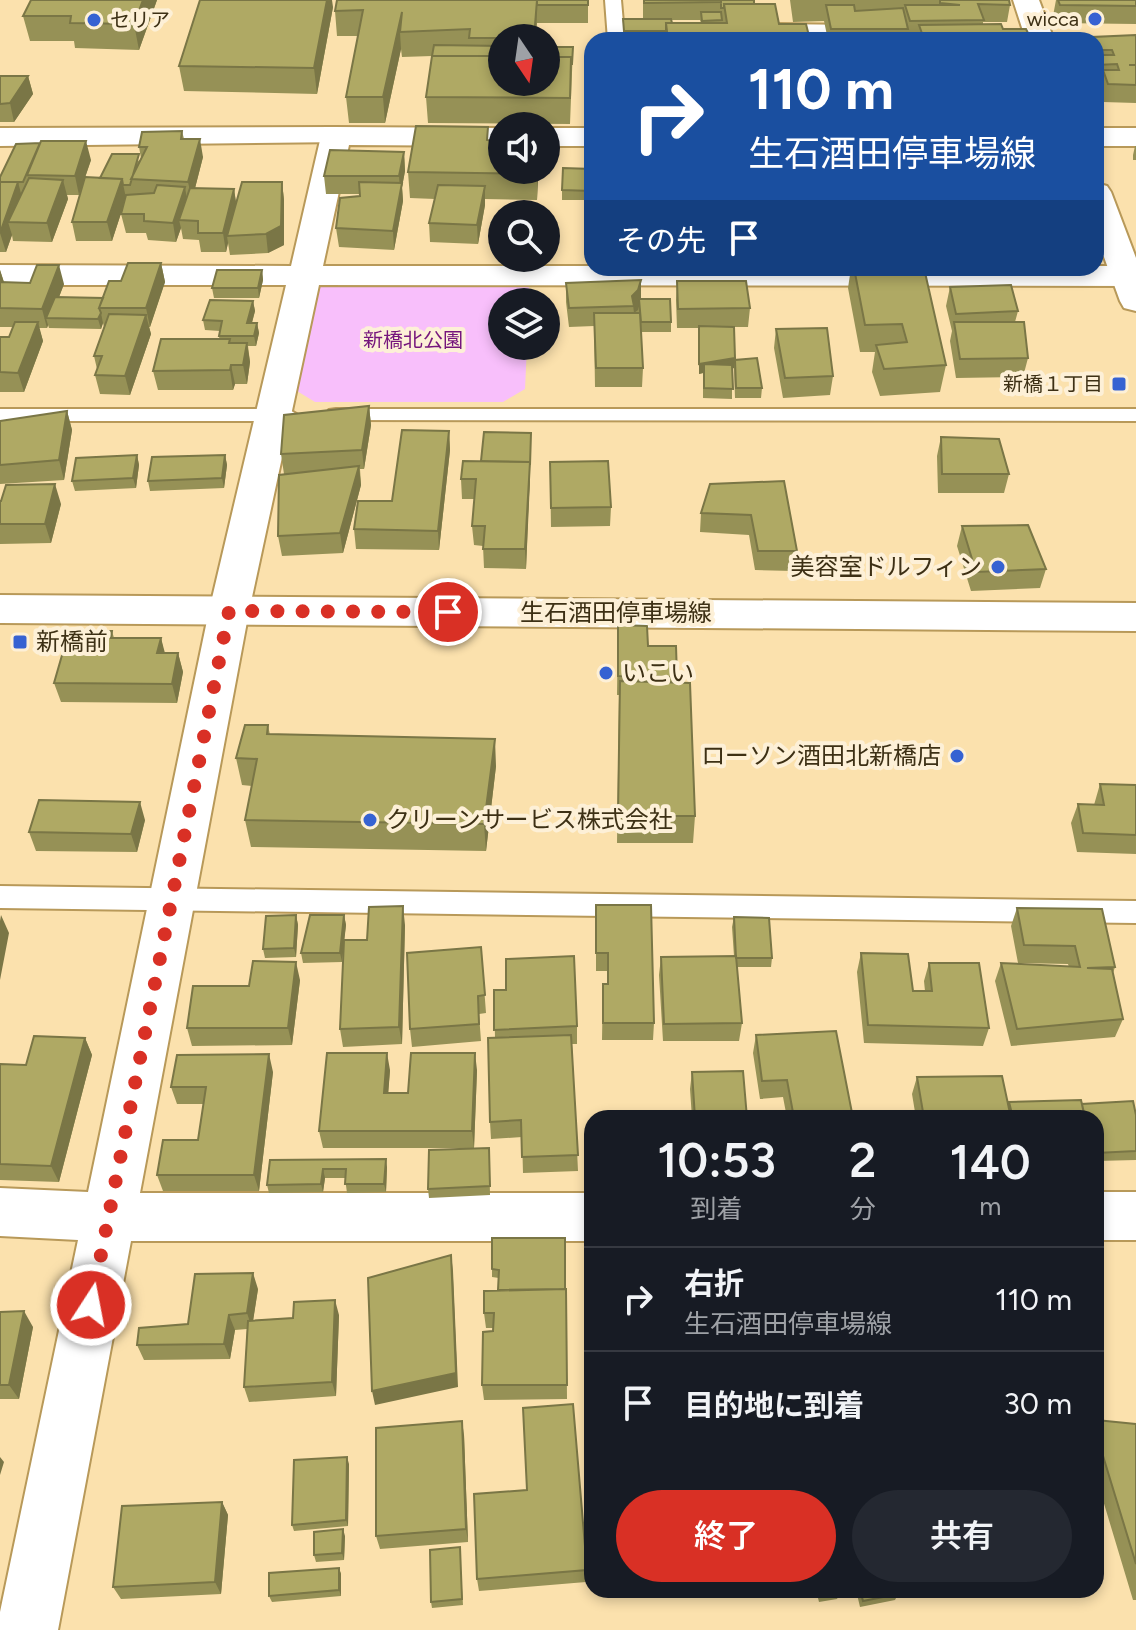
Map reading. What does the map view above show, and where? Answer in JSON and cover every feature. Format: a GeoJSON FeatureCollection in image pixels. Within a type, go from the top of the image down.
{"type":"FeatureCollection","features":[{"type":"Feature","properties":{"kind":"street"},"geometry":{"type":"LineString","coordinates":[[1026,0],[1032,32]]}},
{"type":"Feature","properties":{"kind":"street"},"geometry":{"type":"LineString","coordinates":[[27,1630],[229,611],[299,415],[303,276],[336,136]]}},
{"type":"Feature","properties":{"kind":"street"},"geometry":{"type":"LineString","coordinates":[[0,137],[488,137]]}},
{"type":"Feature","properties":{"kind":"street"},"geometry":{"type":"LineString","coordinates":[[560,137],[584,137]]}},
{"type":"Feature","properties":{"kind":"street"},"geometry":{"type":"LineString","coordinates":[[1104,137],[1136,137]]}},
{"type":"Feature","properties":{"kind":"street"},"geometry":{"type":"LineString","coordinates":[[0,275],[1133,284],[1104,212]]}},
{"type":"Feature","properties":{"kind":"street","name":"生石酒田停車場線"},"geometry":{"type":"LineString","coordinates":[[0,609],[1136,617]]}},
{"type":"Feature","properties":{"kind":"street"},"geometry":{"type":"LineString","coordinates":[[0,1212],[109,1217],[584,1217]]}},
{"type":"Feature","properties":{"kind":"street"},"geometry":{"type":"LineString","coordinates":[[1104,1216],[1136,1216]]}},
{"type":"Feature","properties":{"kind":"lane"},"geometry":{"type":"LineString","coordinates":[[613,0],[615,32]]}},
{"type":"Feature","properties":{"kind":"lane"},"geometry":{"type":"LineString","coordinates":[[634,32],[671,28]]}},
{"type":"Feature","properties":{"kind":"lane"},"geometry":{"type":"LineString","coordinates":[[758,29],[788,32]]}},
{"type":"Feature","properties":{"kind":"lane"},"geometry":{"type":"LineString","coordinates":[[854,32],[879,30]]}},
{"type":"Feature","properties":{"kind":"lane"},"geometry":{"type":"LineString","coordinates":[[0,415],[1136,415]]}},
{"type":"Feature","properties":{"kind":"lane"},"geometry":{"type":"LineString","coordinates":[[0,897],[1136,912]]}},
{"type":"Feature","properties":{"kind":"green space","name":"新橋北公園"},"geometry":{"type":"Polygon","coordinates":[[[319,285],[529,285],[529,288],[488,288],[488,360],[526,360],[525,389],[503,402],[315,402],[297,391],[319,285]]]}},
{"type":"Feature","properties":{"kind":"building"},"geometry":{"type":"Polygon","coordinates":[[[31,0],[143,0],[134,24],[70,23],[71,16],[23,16],[31,0]]]}},
{"type":"Feature","properties":{"kind":"building"},"geometry":{"type":"Polygon","coordinates":[[[200,0],[327,0],[314,68],[179,66],[200,0]]]}},
{"type":"Feature","properties":{"kind":"building"},"geometry":{"type":"Polygon","coordinates":[[[337,0],[537,0],[535,24],[488,24],[488,38],[469,38],[470,29],[400,32],[402,12],[383,97],[346,97],[363,10],[335,11],[337,0]]]}},
{"type":"Feature","properties":{"kind":"building"},"geometry":{"type":"Polygon","coordinates":[[[537,0],[588,0],[588,5],[537,5],[537,0]]]}},
{"type":"Feature","properties":{"kind":"building"},"geometry":{"type":"Polygon","coordinates":[[[644,0],[721,0],[721,2],[644,3],[644,0]]]}},
{"type":"Feature","properties":{"kind":"building"},"geometry":{"type":"Polygon","coordinates":[[[721,0],[754,0],[754,4],[724,4],[721,8],[721,0]]]}},
{"type":"Feature","properties":{"kind":"building"},"geometry":{"type":"Polygon","coordinates":[[[940,0],[1009,0],[1010,5],[978,4],[984,20],[910,21],[905,5],[960,5],[940,3],[940,0]]]}},
{"type":"Feature","properties":{"kind":"building"},"geometry":{"type":"Polygon","coordinates":[[[1058,0],[1136,0],[1136,6],[1060,5],[1058,0]]]}},
{"type":"Feature","properties":{"kind":"building"},"geometry":{"type":"Polygon","coordinates":[[[724,4],[775,4],[779,24],[806,24],[808,32],[667,32],[666,23],[727,23],[724,4]]]}},
{"type":"Feature","properties":{"kind":"building"},"geometry":{"type":"Polygon","coordinates":[[[826,5],[854,5],[855,11],[903,8],[908,29],[831,29],[826,5]]]}},
{"type":"Feature","properties":{"kind":"building"},"geometry":{"type":"Polygon","coordinates":[[[701,12],[721,12],[722,20],[702,21],[701,12]]]}},
{"type":"Feature","properties":{"kind":"building"},"geometry":{"type":"Polygon","coordinates":[[[623,19],[671,19],[672,23],[666,23],[666,31],[624,31],[623,19]]]}},
{"type":"Feature","properties":{"kind":"building"},"geometry":{"type":"Polygon","coordinates":[[[1001,24],[1003,29],[1026,29],[1028,32],[922,32],[919,25],[1001,24]]]}},
{"type":"Feature","properties":{"kind":"building"},"geometry":{"type":"Polygon","coordinates":[[[1136,35],[1136,85],[1108,84],[1104,70],[1119,70],[1117,64],[1104,65],[1104,55],[1114,55],[1112,50],[1104,50],[1104,36],[1136,35]]]}},
{"type":"Feature","properties":{"kind":"building"},"geometry":{"type":"Polygon","coordinates":[[[434,45],[488,46],[488,56],[432,56],[434,45]]]}},
{"type":"Feature","properties":{"kind":"building"},"geometry":{"type":"Polygon","coordinates":[[[560,47],[573,47],[572,64],[571,57],[560,57],[560,47]]]}},
{"type":"Feature","properties":{"kind":"building"},"geometry":{"type":"Polygon","coordinates":[[[432,56],[488,56],[488,96],[560,96],[560,57],[571,57],[570,98],[426,97],[432,56]]]}},
{"type":"Feature","properties":{"kind":"building"},"geometry":{"type":"Polygon","coordinates":[[[0,76],[28,76],[10,103],[0,104],[0,76]]]}},
{"type":"Feature","properties":{"kind":"building"},"geometry":{"type":"Polygon","coordinates":[[[416,126],[488,127],[488,173],[408,172],[416,126]]]}},
{"type":"Feature","properties":{"kind":"building"},"geometry":{"type":"Polygon","coordinates":[[[182,131],[181,139],[200,139],[188,182],[131,179],[147,147],[139,147],[142,132],[182,131]]]}},
{"type":"Feature","properties":{"kind":"building"},"geometry":{"type":"Polygon","coordinates":[[[41,141],[86,141],[75,176],[27,175],[41,141]]]}},
{"type":"Feature","properties":{"kind":"building"},"geometry":{"type":"Polygon","coordinates":[[[40,143],[23,182],[0,182],[16,144],[40,143]]]}},
{"type":"Feature","properties":{"kind":"building"},"geometry":{"type":"Polygon","coordinates":[[[330,150],[404,152],[399,176],[324,176],[330,150]]]}},
{"type":"Feature","properties":{"kind":"building"},"geometry":{"type":"Polygon","coordinates":[[[112,154],[139,154],[130,185],[123,185],[122,179],[100,178],[112,154]]]}},
{"type":"Feature","properties":{"kind":"building"},"geometry":{"type":"Polygon","coordinates":[[[563,168],[584,169],[584,191],[562,190],[563,168]]]}},
{"type":"Feature","properties":{"kind":"building"},"geometry":{"type":"Polygon","coordinates":[[[85,177],[122,179],[107,222],[72,222],[85,177]]]}},
{"type":"Feature","properties":{"kind":"building"},"geometry":{"type":"Polygon","coordinates":[[[29,178],[63,180],[47,223],[8,222],[29,178]]]}},
{"type":"Feature","properties":{"kind":"building"},"geometry":{"type":"Polygon","coordinates":[[[0,182],[18,182],[0,233],[0,182]]]}},
{"type":"Feature","properties":{"kind":"building"},"geometry":{"type":"Polygon","coordinates":[[[242,182],[282,182],[281,226],[266,234],[227,236],[242,182]]]}},
{"type":"Feature","properties":{"kind":"building"},"geometry":{"type":"Polygon","coordinates":[[[359,182],[402,183],[393,231],[336,228],[340,198],[360,196],[359,182]]]}},
{"type":"Feature","properties":{"kind":"building"},"geometry":{"type":"Polygon","coordinates":[[[157,185],[185,187],[173,223],[144,221],[144,214],[121,214],[126,195],[154,193],[157,185]]]}},
{"type":"Feature","properties":{"kind":"building"},"geometry":{"type":"Polygon","coordinates":[[[438,185],[485,186],[477,225],[429,223],[438,185]]]}},
{"type":"Feature","properties":{"kind":"building"},"geometry":{"type":"Polygon","coordinates":[[[190,188],[234,189],[223,233],[198,233],[198,221],[179,220],[190,188]]]}},
{"type":"Feature","properties":{"kind":"building"},"geometry":{"type":"Polygon","coordinates":[[[128,263],[161,263],[146,308],[99,308],[109,281],[121,281],[128,263]]]}},
{"type":"Feature","properties":{"kind":"building"},"geometry":{"type":"Polygon","coordinates":[[[37,265],[59,265],[42,309],[0,308],[0,282],[30,283],[37,265]]]}},
{"type":"Feature","properties":{"kind":"building"},"geometry":{"type":"Polygon","coordinates":[[[217,270],[262,270],[258,288],[212,288],[217,270]]]}},
{"type":"Feature","properties":{"kind":"building"},"geometry":{"type":"Polygon","coordinates":[[[856,276],[926,276],[946,365],[884,369],[876,345],[907,342],[902,324],[865,325],[856,276]]]}},
{"type":"Feature","properties":{"kind":"building"},"geometry":{"type":"Polygon","coordinates":[[[641,280],[632,296],[634,306],[569,308],[566,283],[641,280]]]}},
{"type":"Feature","properties":{"kind":"building"},"geometry":{"type":"Polygon","coordinates":[[[677,281],[746,281],[750,308],[678,309],[677,281]]]}},
{"type":"Feature","properties":{"kind":"building"},"geometry":{"type":"Polygon","coordinates":[[[1011,285],[1018,311],[956,314],[950,287],[1011,285]]]}},
{"type":"Feature","properties":{"kind":"building"},"geometry":{"type":"Polygon","coordinates":[[[55,297],[103,298],[99,308],[101,313],[98,319],[46,318],[55,297]]]}},
{"type":"Feature","properties":{"kind":"building"},"geometry":{"type":"Polygon","coordinates":[[[639,299],[670,299],[671,322],[641,322],[639,299]]]}},
{"type":"Feature","properties":{"kind":"building"},"geometry":{"type":"Polygon","coordinates":[[[210,300],[253,301],[247,323],[257,323],[254,336],[219,336],[222,321],[203,320],[210,300]]]}},
{"type":"Feature","properties":{"kind":"building"},"geometry":{"type":"Polygon","coordinates":[[[594,313],[640,313],[643,368],[596,368],[594,313]]]}},
{"type":"Feature","properties":{"kind":"building"},"geometry":{"type":"Polygon","coordinates":[[[109,314],[146,315],[125,376],[95,375],[102,356],[94,356],[109,314]]]}},
{"type":"Feature","properties":{"kind":"building"},"geometry":{"type":"Polygon","coordinates":[[[15,322],[38,322],[18,373],[0,372],[0,337],[9,337],[15,322]]]}},
{"type":"Feature","properties":{"kind":"building"},"geometry":{"type":"Polygon","coordinates":[[[954,322],[1024,322],[1028,358],[960,359],[954,322]]]}},
{"type":"Feature","properties":{"kind":"building"},"geometry":{"type":"Polygon","coordinates":[[[699,326],[734,327],[735,358],[699,364],[699,326]]]}},
{"type":"Feature","properties":{"kind":"building"},"geometry":{"type":"Polygon","coordinates":[[[827,328],[833,376],[785,378],[776,329],[827,328]]]}},
{"type":"Feature","properties":{"kind":"building"},"geometry":{"type":"Polygon","coordinates":[[[161,339],[230,339],[229,343],[247,343],[243,365],[231,365],[230,370],[153,371],[161,339]]]}},
{"type":"Feature","properties":{"kind":"building"},"geometry":{"type":"Polygon","coordinates":[[[757,358],[762,388],[736,388],[735,360],[757,358]]]}},
{"type":"Feature","properties":{"kind":"building"},"geometry":{"type":"Polygon","coordinates":[[[704,364],[732,365],[733,389],[704,388],[704,364]]]}},
{"type":"Feature","properties":{"kind":"building"},"geometry":{"type":"Polygon","coordinates":[[[369,406],[362,450],[281,454],[284,415],[369,406]]]}},
{"type":"Feature","properties":{"kind":"building"},"geometry":{"type":"Polygon","coordinates":[[[67,411],[59,460],[0,465],[0,421],[67,411]]]}},
{"type":"Feature","properties":{"kind":"building"},"geometry":{"type":"Polygon","coordinates":[[[402,430],[449,431],[438,531],[354,529],[358,501],[392,501],[402,430]]]}},
{"type":"Feature","properties":{"kind":"building"},"geometry":{"type":"Polygon","coordinates":[[[484,432],[531,433],[530,465],[530,462],[481,461],[484,432]]]}},
{"type":"Feature","properties":{"kind":"building"},"geometry":{"type":"Polygon","coordinates":[[[941,437],[999,439],[1009,474],[942,474],[941,437]]]}},
{"type":"Feature","properties":{"kind":"building"},"geometry":{"type":"Polygon","coordinates":[[[137,455],[133,478],[72,481],[76,458],[137,455]]]}},
{"type":"Feature","properties":{"kind":"building"},"geometry":{"type":"Polygon","coordinates":[[[225,455],[222,478],[148,481],[152,457],[225,455]]]}},
{"type":"Feature","properties":{"kind":"building"},"geometry":{"type":"Polygon","coordinates":[[[463,461],[530,462],[525,549],[483,549],[485,526],[472,526],[476,479],[461,479],[463,461]]]}},
{"type":"Feature","properties":{"kind":"building"},"geometry":{"type":"Polygon","coordinates":[[[608,461],[611,507],[551,508],[550,462],[608,461]]]}},
{"type":"Feature","properties":{"kind":"building"},"geometry":{"type":"Polygon","coordinates":[[[359,466],[340,533],[278,536],[279,475],[359,466]]]}},
{"type":"Feature","properties":{"kind":"building"},"geometry":{"type":"Polygon","coordinates":[[[784,481],[797,551],[758,551],[751,515],[701,513],[710,484],[784,481]]]}},
{"type":"Feature","properties":{"kind":"building"},"geometry":{"type":"Polygon","coordinates":[[[55,484],[45,524],[0,524],[0,501],[6,485],[55,484]]]}},
{"type":"Feature","properties":{"kind":"building"},"geometry":{"type":"Polygon","coordinates":[[[1028,525],[1046,569],[976,572],[962,526],[1028,525]]]}},
{"type":"Feature","properties":{"kind":"building"},"geometry":{"type":"Polygon","coordinates":[[[618,625],[647,626],[648,646],[676,646],[677,677],[618,676],[618,625]]]}},
{"type":"Feature","properties":{"kind":"building"},"geometry":{"type":"Polygon","coordinates":[[[69,631],[112,631],[111,638],[161,638],[157,653],[178,653],[172,684],[54,683],[69,631]]]}},
{"type":"Feature","properties":{"kind":"building"},"geometry":{"type":"Polygon","coordinates":[[[620,681],[690,683],[695,816],[618,816],[620,681]]]}},
{"type":"Feature","properties":{"kind":"building"},"geometry":{"type":"Polygon","coordinates":[[[245,725],[268,725],[267,734],[495,739],[484,824],[245,820],[257,759],[236,758],[245,725]]]}},
{"type":"Feature","properties":{"kind":"building"},"geometry":{"type":"Polygon","coordinates":[[[1100,784],[1136,785],[1136,835],[1083,833],[1078,804],[1104,805],[1100,784]]]}},
{"type":"Feature","properties":{"kind":"building"},"geometry":{"type":"Polygon","coordinates":[[[39,800],[140,802],[131,834],[29,832],[39,800]]]}},
{"type":"Feature","properties":{"kind":"building"},"geometry":{"type":"Polygon","coordinates":[[[596,905],[651,905],[654,1023],[603,1023],[603,984],[608,984],[608,953],[596,953],[596,905]]]}},
{"type":"Feature","properties":{"kind":"building"},"geometry":{"type":"Polygon","coordinates":[[[403,906],[399,1027],[340,1029],[344,940],[367,940],[369,907],[403,906]]]}},
{"type":"Feature","properties":{"kind":"building"},"geometry":{"type":"Polygon","coordinates":[[[1017,908],[1102,909],[1115,967],[1087,968],[1112,969],[1123,1019],[1017,1029],[1001,963],[1080,967],[1075,946],[1024,945],[1017,908]]]}},
{"type":"Feature","properties":{"kind":"building"},"geometry":{"type":"Polygon","coordinates":[[[296,915],[294,948],[263,949],[266,916],[296,915]]]}},
{"type":"Feature","properties":{"kind":"building"},"geometry":{"type":"Polygon","coordinates":[[[310,915],[344,915],[340,953],[301,953],[310,915]]]}},
{"type":"Feature","properties":{"kind":"building"},"geometry":{"type":"Polygon","coordinates":[[[734,917],[769,918],[772,958],[736,958],[734,917]]]}},
{"type":"Feature","properties":{"kind":"building"},"geometry":{"type":"Polygon","coordinates":[[[481,947],[485,995],[478,996],[479,1024],[410,1029],[407,953],[481,947]]]}},
{"type":"Feature","properties":{"kind":"building"},"geometry":{"type":"Polygon","coordinates":[[[861,953],[908,954],[913,991],[932,991],[929,963],[979,963],[989,1028],[868,1025],[861,953]]]}},
{"type":"Feature","properties":{"kind":"building"},"geometry":{"type":"Polygon","coordinates":[[[574,956],[577,1026],[494,1030],[494,990],[506,990],[506,959],[574,956]]]}},
{"type":"Feature","properties":{"kind":"building"},"geometry":{"type":"Polygon","coordinates":[[[736,956],[742,1023],[664,1024],[661,957],[736,956]]]}},
{"type":"Feature","properties":{"kind":"building"},"geometry":{"type":"Polygon","coordinates":[[[253,961],[296,962],[288,1028],[187,1028],[193,986],[249,986],[253,961]]]}},
{"type":"Feature","properties":{"kind":"building"},"geometry":{"type":"Polygon","coordinates":[[[836,1031],[851,1110],[793,1110],[787,1080],[762,1081],[756,1035],[836,1031]]]}},
{"type":"Feature","properties":{"kind":"building"},"geometry":{"type":"Polygon","coordinates":[[[571,1035],[578,1155],[522,1157],[521,1120],[490,1122],[488,1038],[571,1035]]]}},
{"type":"Feature","properties":{"kind":"building"},"geometry":{"type":"Polygon","coordinates":[[[34,1036],[85,1038],[51,1166],[0,1164],[0,1064],[26,1065],[34,1036]]]}},
{"type":"Feature","properties":{"kind":"building"},"geometry":{"type":"Polygon","coordinates":[[[327,1053],[387,1053],[384,1093],[408,1093],[411,1053],[475,1053],[472,1131],[319,1131],[327,1053]]]}},
{"type":"Feature","properties":{"kind":"building"},"geometry":{"type":"Polygon","coordinates":[[[269,1054],[254,1175],[157,1175],[163,1140],[198,1140],[206,1087],[171,1087],[177,1055],[269,1054]]]}},
{"type":"Feature","properties":{"kind":"building"},"geometry":{"type":"Polygon","coordinates":[[[743,1071],[746,1110],[694,1110],[692,1072],[743,1071]]]}},
{"type":"Feature","properties":{"kind":"building"},"geometry":{"type":"Polygon","coordinates":[[[1002,1076],[1009,1110],[923,1110],[917,1077],[1002,1076]]]}},
{"type":"Feature","properties":{"kind":"building"},"geometry":{"type":"Polygon","coordinates":[[[1081,1100],[1083,1110],[1011,1110],[1009,1102],[1081,1100]]]}},
{"type":"Feature","properties":{"kind":"building"},"geometry":{"type":"Polygon","coordinates":[[[1133,1101],[1136,1151],[1104,1153],[1104,1110],[1083,1110],[1082,1104],[1133,1101]]]}},
{"type":"Feature","properties":{"kind":"building"},"geometry":{"type":"Polygon","coordinates":[[[489,1148],[490,1186],[428,1189],[429,1150],[489,1148]]]}},
{"type":"Feature","properties":{"kind":"building"},"geometry":{"type":"Polygon","coordinates":[[[386,1159],[384,1184],[345,1184],[346,1169],[323,1169],[321,1184],[267,1185],[270,1160],[386,1159]]]}},
{"type":"Feature","properties":{"kind":"building"},"geometry":{"type":"Polygon","coordinates":[[[492,1238],[565,1238],[565,1289],[498,1290],[499,1270],[492,1269],[492,1238]]]}},
{"type":"Feature","properties":{"kind":"building"},"geometry":{"type":"Polygon","coordinates":[[[451,1255],[456,1373],[372,1391],[368,1278],[451,1255]]]}},
{"type":"Feature","properties":{"kind":"building"},"geometry":{"type":"Polygon","coordinates":[[[253,1273],[247,1313],[229,1315],[224,1344],[137,1345],[139,1328],[188,1324],[195,1274],[253,1273]]]}},
{"type":"Feature","properties":{"kind":"building"},"geometry":{"type":"Polygon","coordinates":[[[566,1289],[567,1385],[482,1385],[483,1332],[493,1331],[494,1313],[484,1313],[484,1291],[566,1289]]]}},
{"type":"Feature","properties":{"kind":"building"},"geometry":{"type":"Polygon","coordinates":[[[335,1300],[332,1382],[244,1387],[248,1321],[293,1318],[294,1302],[335,1300]]]}},
{"type":"Feature","properties":{"kind":"building"},"geometry":{"type":"Polygon","coordinates":[[[24,1311],[9,1385],[0,1385],[0,1312],[24,1311]]]}},
{"type":"Feature","properties":{"kind":"building"},"geometry":{"type":"Polygon","coordinates":[[[573,1404],[584,1570],[477,1579],[474,1494],[527,1490],[523,1408],[573,1404]]]}},
{"type":"Feature","properties":{"kind":"building"},"geometry":{"type":"Polygon","coordinates":[[[462,1421],[466,1529],[376,1536],[376,1428],[462,1421]]]}},
{"type":"Feature","properties":{"kind":"building"},"geometry":{"type":"Polygon","coordinates":[[[1104,1421],[1136,1424],[1136,1564],[1104,1459],[1104,1421]]]}},
{"type":"Feature","properties":{"kind":"building"},"geometry":{"type":"Polygon","coordinates":[[[347,1457],[346,1520],[292,1525],[294,1460],[347,1457]]]}},
{"type":"Feature","properties":{"kind":"building"},"geometry":{"type":"Polygon","coordinates":[[[222,1502],[215,1582],[113,1587],[122,1506],[222,1502]]]}},
{"type":"Feature","properties":{"kind":"building"},"geometry":{"type":"Polygon","coordinates":[[[343,1529],[342,1553],[314,1555],[314,1532],[343,1529]]]}},
{"type":"Feature","properties":{"kind":"building"},"geometry":{"type":"Polygon","coordinates":[[[460,1547],[462,1599],[431,1602],[430,1550],[460,1547]]]}},
{"type":"Feature","properties":{"kind":"building"},"geometry":{"type":"Polygon","coordinates":[[[339,1568],[339,1590],[269,1596],[269,1573],[339,1568]]]}},
{"type":"Feature","properties":{"kind":"place","name":"wicca"},"geometry":{"type":"Point","coordinates":[1095,19]}},
{"type":"Feature","properties":{"kind":"place","name":"セリア"},"geometry":{"type":"Point","coordinates":[94,20]}},
{"type":"Feature","properties":{"kind":"place","name":"新橋１丁目"},"geometry":{"type":"Point","coordinates":[1119,384]}},
{"type":"Feature","properties":{"kind":"place","name":"美容室ドルフィン"},"geometry":{"type":"Point","coordinates":[998,567]}},
{"type":"Feature","properties":{"kind":"place","name":"新橋前"},"geometry":{"type":"Point","coordinates":[20,642]}},
{"type":"Feature","properties":{"kind":"place","name":"いこい"},"geometry":{"type":"Point","coordinates":[606,673]}},
{"type":"Feature","properties":{"kind":"place","name":"ローソン酒田北新橋店"},"geometry":{"type":"Point","coordinates":[957,756]}},
{"type":"Feature","properties":{"kind":"place","name":"クリーンサービス株式会社"},"geometry":{"type":"Point","coordinates":[370,820]}},
{"type":"Feature","properties":{"kind":"route"},"geometry":{"type":"LineString","coordinates":[[91,1305],[229,611],[448,612]]}}]}
